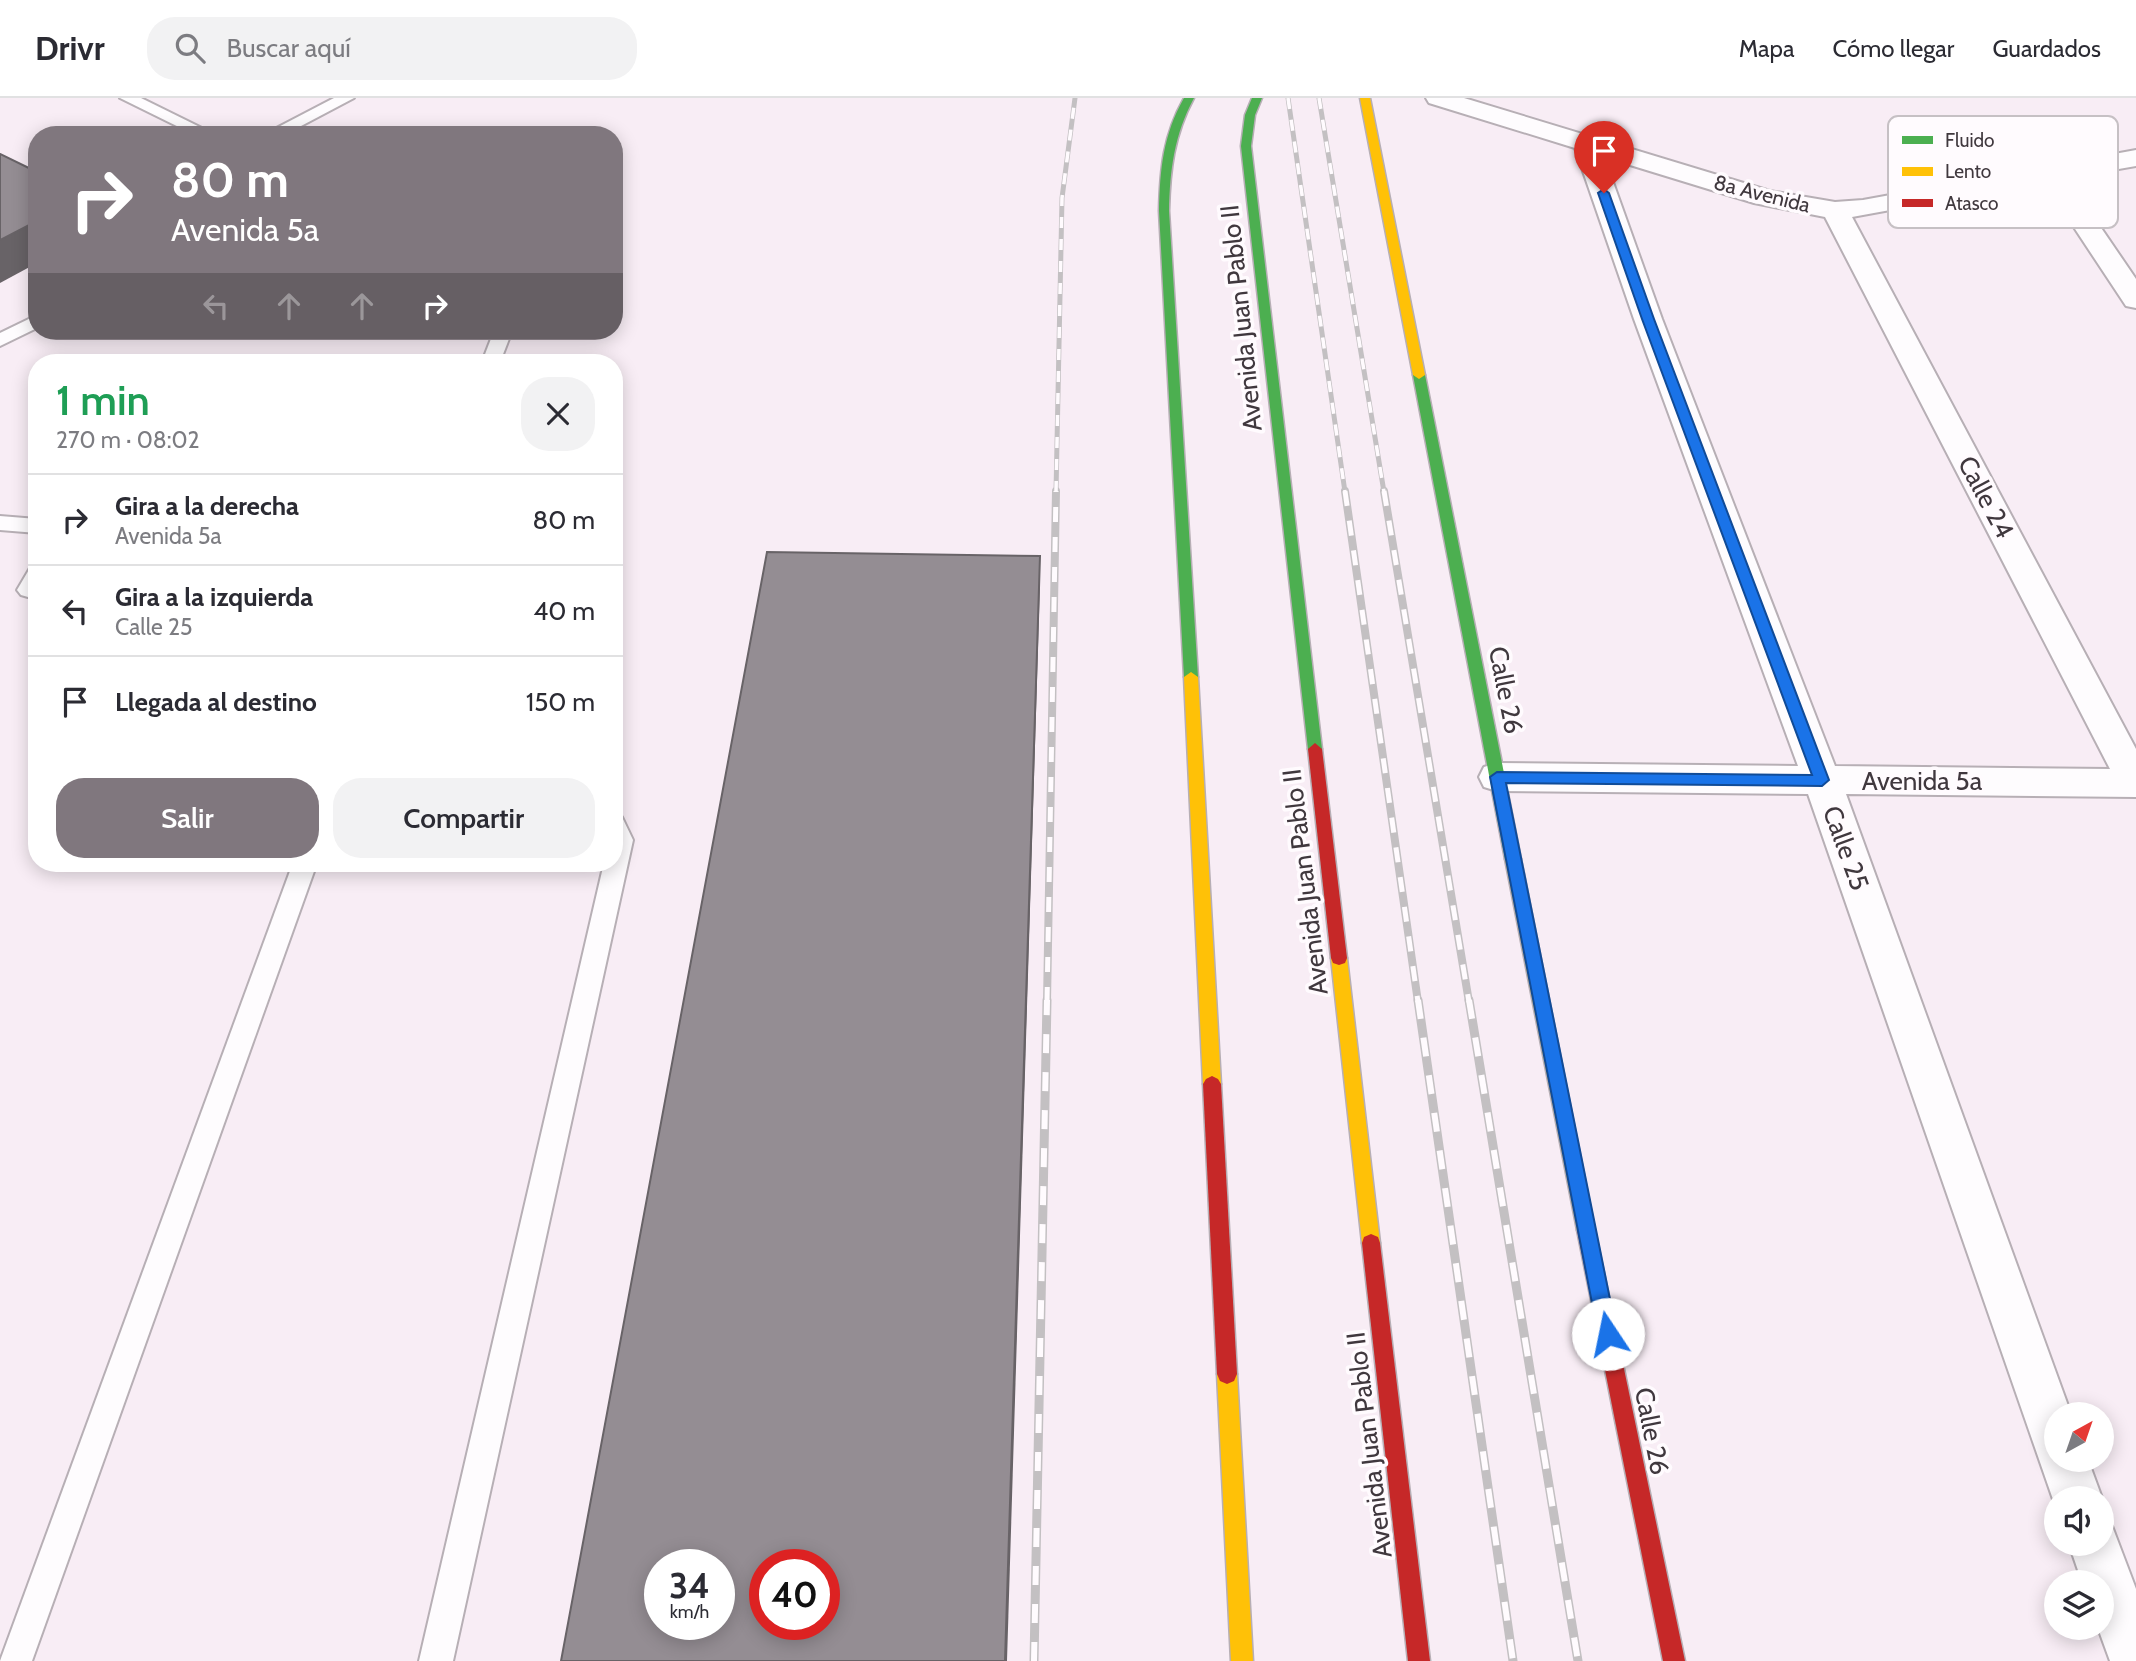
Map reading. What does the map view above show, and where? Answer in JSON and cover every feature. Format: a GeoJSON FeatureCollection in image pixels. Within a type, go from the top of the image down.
{"type":"FeatureCollection","features":[{"type":"Feature","properties":{"kind":"main road"},"geometry":{"type":"LineString","coordinates":[[1189,98],[1177,119],[1165,155],[1164,211],[1181,481],[1242,1661]]}},
{"type":"Feature","properties":{"kind":"main road","name":"Avenida Juan Pablo II"},"geometry":{"type":"LineString","coordinates":[[1257,98],[1250,115],[1248,159],[1419,1661]]}},
{"type":"Feature","properties":{"kind":"main road","name":"Calle 26"},"geometry":{"type":"LineString","coordinates":[[1365,98],[1444,491],[1497,777],[1674,1661]]}},
{"type":"Feature","properties":{"kind":"street","name":"8a Avenida"},"geometry":{"type":"LineString","coordinates":[[1438,98],[1763,197],[1801,206],[1835,210],[1888,204]]}},
{"type":"Feature","properties":{"kind":"street","name":"Calle 25"},"geometry":{"type":"LineString","coordinates":[[1586,142],[1648,319],[1822,780],[2044,1405]]}},
{"type":"Feature","properties":{"kind":"street","name":"8a Avenida"},"geometry":{"type":"LineString","coordinates":[[2118,161],[2136,158]]}},
{"type":"Feature","properties":{"kind":"street","name":"Calle 24"},"geometry":{"type":"LineString","coordinates":[[1835,210],[2136,783]]}},
{"type":"Feature","properties":{"kind":"street"},"geometry":{"type":"LineString","coordinates":[[2088,228],[2136,300]]}},
{"type":"Feature","properties":{"kind":"street","name":"Avenida 5a"},"geometry":{"type":"LineString","coordinates":[[1497,777],[2136,783]]}},
{"type":"Feature","properties":{"kind":"street"},"geometry":{"type":"LineString","coordinates":[[2098,1556],[2136,1661]]}},
{"type":"Feature","properties":{"kind":"lane"},"geometry":{"type":"LineString","coordinates":[[128,98],[189,126]]}},
{"type":"Feature","properties":{"kind":"lane"},"geometry":{"type":"LineString","coordinates":[[289,126],[346,98]]}},
{"type":"Feature","properties":{"kind":"lane"},"geometry":{"type":"LineString","coordinates":[[0,341],[28,325]]}},
{"type":"Feature","properties":{"kind":"lane"},"geometry":{"type":"LineString","coordinates":[[0,523],[28,525]]}},
{"type":"Feature","properties":{"kind":"lane"},"geometry":{"type":"LineString","coordinates":[[15,1661],[302,872]]}},
{"type":"Feature","properties":{"kind":"lane"},"geometry":{"type":"LineString","coordinates":[[436,1661],[614,872]]}},
{"type":"Feature","properties":{"kind":"building"},"geometry":{"type":"Polygon","coordinates":[[[0,154],[28,168],[28,226],[0,240],[0,154]]]}},
{"type":"Feature","properties":{"kind":"building"},"geometry":{"type":"Polygon","coordinates":[[[767,552],[1040,556],[1005,1661],[561,1661],[767,552]]]}},
{"type":"Feature","properties":{"kind":"railway"},"geometry":{"type":"LineString","coordinates":[[1056,492],[1062,198],[1075,98]]}},
{"type":"Feature","properties":{"kind":"railway"},"geometry":{"type":"LineString","coordinates":[[1288,98],[1345,492]]}},
{"type":"Feature","properties":{"kind":"railway"},"geometry":{"type":"LineString","coordinates":[[1319,98],[1384,492]]}},
{"type":"Feature","properties":{"kind":"railway"},"geometry":{"type":"LineString","coordinates":[[1047,1002],[1056,491]]}},
{"type":"Feature","properties":{"kind":"railway"},"geometry":{"type":"LineString","coordinates":[[1345,491],[1418,1002]]}},
{"type":"Feature","properties":{"kind":"railway"},"geometry":{"type":"LineString","coordinates":[[1384,491],[1469,1002]]}},
{"type":"Feature","properties":{"kind":"railway"},"geometry":{"type":"LineString","coordinates":[[1034,1661],[1047,1000]]}},
{"type":"Feature","properties":{"kind":"railway"},"geometry":{"type":"LineString","coordinates":[[1418,1000],[1513,1661]]}},
{"type":"Feature","properties":{"kind":"railway"},"geometry":{"type":"LineString","coordinates":[[1469,1000],[1578,1661]]}},
{"type":"Feature","properties":{"kind":"traffic: fast"},"geometry":{"type":"LineString","coordinates":[[1189,98],[1170,140],[1164,211],[1191,677]]}},
{"type":"Feature","properties":{"kind":"traffic: fast"},"geometry":{"type":"LineString","coordinates":[[1257,98],[1250,115],[1246,146],[1315,749]]}},
{"type":"Feature","properties":{"kind":"traffic: fast"},"geometry":{"type":"LineString","coordinates":[[1419,375],[1513,859]]}},
{"type":"Feature","properties":{"kind":"traffic: slow"},"geometry":{"type":"LineString","coordinates":[[1365,98],[1419,375]]}},
{"type":"Feature","properties":{"kind":"traffic: slow"},"geometry":{"type":"LineString","coordinates":[[1191,677],[1212,1084]]}},
{"type":"Feature","properties":{"kind":"traffic: slow"},"geometry":{"type":"LineString","coordinates":[[1513,859],[1586,1230]]}},
{"type":"Feature","properties":{"kind":"traffic: slow"},"geometry":{"type":"LineString","coordinates":[[1339,958],[1371,1243]]}},
{"type":"Feature","properties":{"kind":"traffic: slow"},"geometry":{"type":"LineString","coordinates":[[1227,1374],[1242,1661]]}},
{"type":"Feature","properties":{"kind":"traffic: jam"},"geometry":{"type":"LineString","coordinates":[[1315,749],[1339,958]]}},
{"type":"Feature","properties":{"kind":"traffic: jam"},"geometry":{"type":"LineString","coordinates":[[1212,1084],[1227,1374]]}},
{"type":"Feature","properties":{"kind":"traffic: jam"},"geometry":{"type":"LineString","coordinates":[[1586,1230],[1674,1661]]}},
{"type":"Feature","properties":{"kind":"traffic: jam"},"geometry":{"type":"LineString","coordinates":[[1371,1243],[1419,1661]]}},
{"type":"Feature","properties":{"kind":"route"},"geometry":{"type":"LineString","coordinates":[[1604,193],[1648,319],[1822,780],[1497,777],[1608,1334]]}}]}
